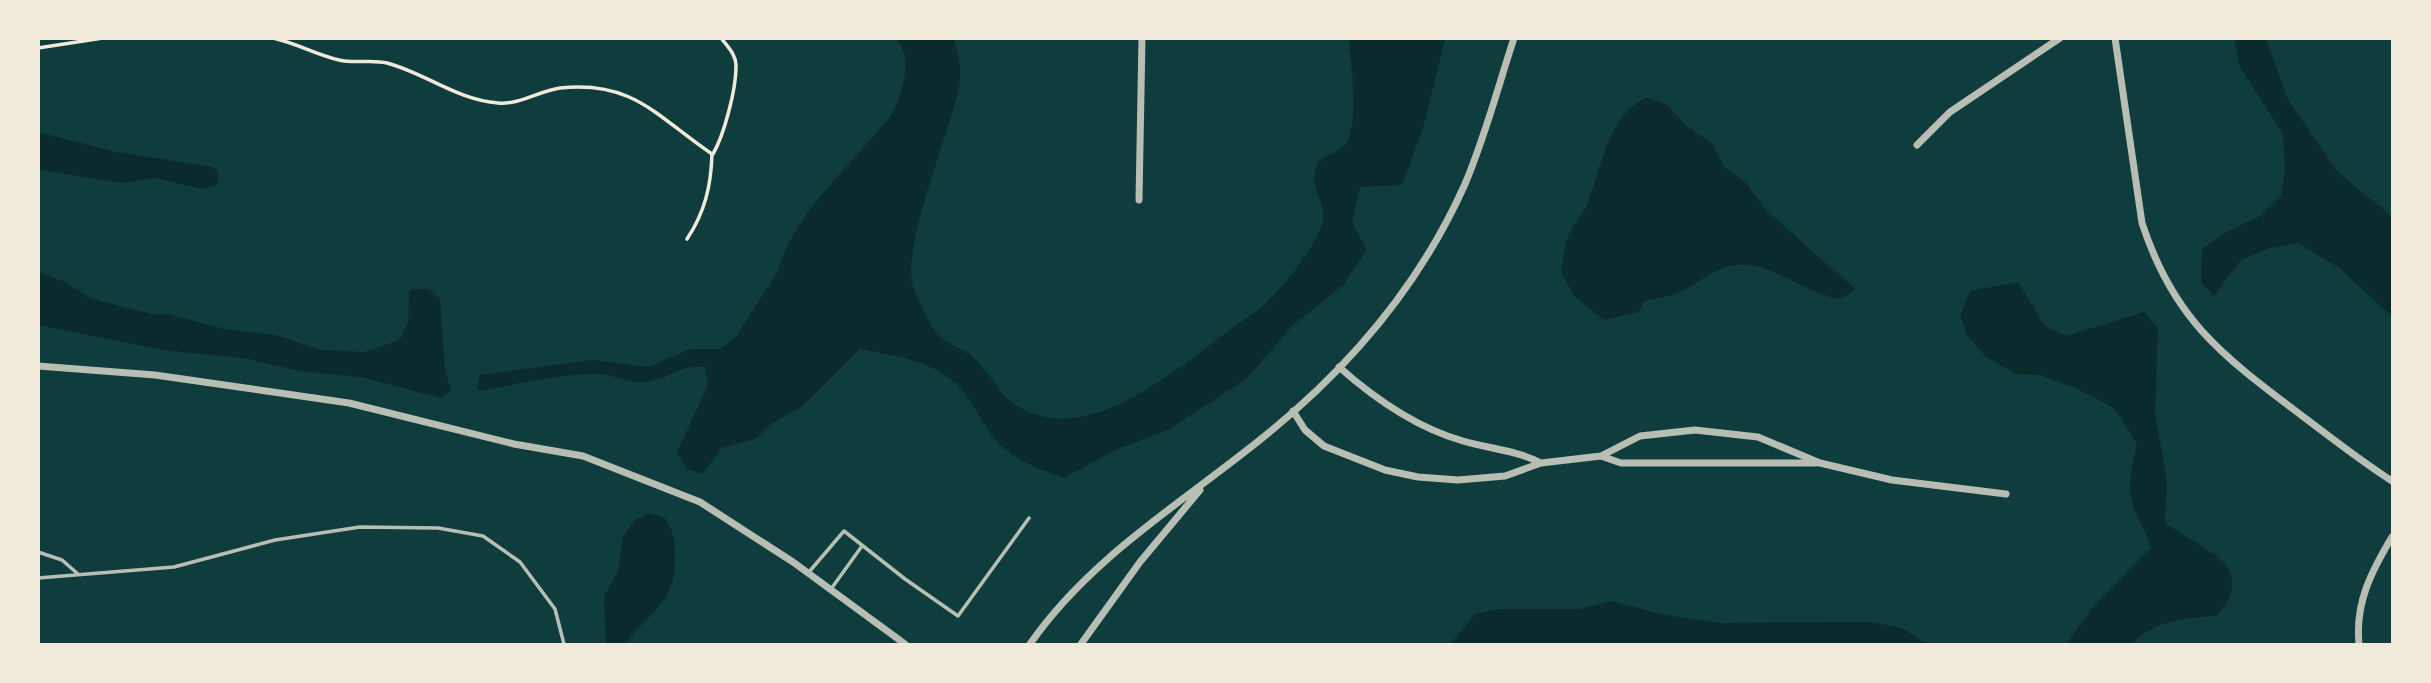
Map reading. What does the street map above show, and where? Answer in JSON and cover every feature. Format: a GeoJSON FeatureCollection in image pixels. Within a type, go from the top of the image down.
{"type":"FeatureCollection","features":[{"type":"Feature","properties":{"kind":"street"},"geometry":{"type":"LineString","coordinates":[[1139,200],[1142,38]]}},
{"type":"Feature","properties":{"kind":"street"},"geometry":{"type":"LineString","coordinates":[[1030,645],[1052,613],[1126,541],[1209,480],[1293,411],[1339,367],[1383,318],[1438,238],[1481,142],[1514,38]]}},
{"type":"Feature","properties":{"kind":"street"},"geometry":{"type":"LineString","coordinates":[[1917,145],[1950,112],[2060,38]]}},
{"type":"Feature","properties":{"kind":"street"},"geometry":{"type":"LineString","coordinates":[[2115,38],[2142,223],[2151,250],[2180,307],[2223,355],[2392,481]]}},
{"type":"Feature","properties":{"kind":"street"},"geometry":{"type":"LineString","coordinates":[[38,366],[155,375],[349,403],[514,444],[583,456],[700,502],[754,535],[905,645]]}},
{"type":"Feature","properties":{"kind":"street"},"geometry":{"type":"LineString","coordinates":[[1339,367],[1382,402],[1443,435],[1523,454],[1541,463]]}},
{"type":"Feature","properties":{"kind":"street"},"geometry":{"type":"LineString","coordinates":[[1293,411],[1305,430],[1324,446],[1346,457],[1396,472],[1458,480],[1505,476],[1541,463],[1601,456],[1640,436],[1695,430],[1758,437],[1820,463],[1892,480],[2006,494]]}},
{"type":"Feature","properties":{"kind":"street"},"geometry":{"type":"LineString","coordinates":[[1601,456],[1621,463],[1820,463]]}},
{"type":"Feature","properties":{"kind":"street"},"geometry":{"type":"LineString","coordinates":[[1081,645],[1140,562],[1209,480]]}},
{"type":"Feature","properties":{"kind":"street"},"geometry":{"type":"LineString","coordinates":[[2359,645],[2359,607],[2365,586],[2392,537]]}},
{"type":"Feature","properties":{"kind":"lane"},"geometry":{"type":"LineString","coordinates":[[808,573],[845,531],[958,616],[1029,518]]}},
{"type":"Feature","properties":{"kind":"lane"},"geometry":{"type":"LineString","coordinates":[[38,578],[174,567],[275,540],[360,527],[438,527],[482,536],[520,562],[555,609],[564,645]]}},
{"type":"Feature","properties":{"kind":"lane"},"geometry":{"type":"LineString","coordinates":[[830,590],[862,546]]}},
{"type":"Feature","properties":{"kind":"lane"},"geometry":{"type":"LineString","coordinates":[[38,552],[62,560],[79,575]]}},
{"type":"Feature","properties":{"kind":"path"},"geometry":{"type":"LineString","coordinates":[[38,48],[103,38]]}},
{"type":"Feature","properties":{"kind":"path"},"geometry":{"type":"LineString","coordinates":[[274,38],[296,43],[340,61],[389,64],[441,88],[499,104],[561,88],[610,90],[658,111],[712,154]]}},
{"type":"Feature","properties":{"kind":"path"},"geometry":{"type":"LineString","coordinates":[[687,239],[702,217],[711,180],[712,154],[720,142],[737,66],[732,51],[721,38]]}},
{"type":"Feature","properties":{"kind":"water"},"geometry":{"type":"Polygon","coordinates":[[[954,38],[960,64],[960,80],[920,218],[911,271],[914,290],[935,332],[971,355],[1009,400],[1041,416],[1065,419],[1090,415],[1115,406],[1165,378],[1262,307],[1294,271],[1322,226],[1323,209],[1314,179],[1317,165],[1342,147],[1350,134],[1353,92],[1349,39],[1445,39],[1423,128],[1402,185],[1360,187],[1352,223],[1367,250],[1343,285],[1293,325],[1246,379],[1168,430],[1115,450],[1064,478],[1009,453],[988,430],[966,395],[952,379],[912,360],[860,349],[803,406],[774,422],[755,439],[722,448],[702,474],[687,469],[677,452],[708,385],[705,367],[687,368],[644,382],[632,382],[603,374],[582,374],[481,391],[477,388],[480,375],[592,360],[648,367],[690,349],[720,349],[735,338],[777,273],[797,228],[811,208],[892,114],[905,75],[904,55],[895,39],[954,38]]]}},
{"type":"Feature","properties":{"kind":"water"},"geometry":{"type":"Polygon","coordinates":[[[2234,39],[2266,39],[2288,100],[2337,171],[2392,217],[2392,316],[2339,268],[2298,243],[2270,248],[2241,260],[2214,296],[2201,283],[2202,249],[2223,234],[2260,216],[2281,196],[2285,170],[2283,134],[2240,67],[2234,39]]]}},
{"type":"Feature","properties":{"kind":"water"},"geometry":{"type":"Polygon","coordinates":[[[1647,97],[1667,105],[1686,125],[1712,144],[1725,168],[1745,182],[1766,210],[1855,289],[1841,299],[1814,291],[1761,268],[1734,265],[1681,291],[1644,301],[1639,312],[1605,320],[1575,297],[1561,273],[1568,236],[1588,203],[1614,130],[1634,106],[1647,97]]]}},
{"type":"Feature","properties":{"kind":"water"},"geometry":{"type":"Polygon","coordinates":[[[38,132],[117,152],[212,167],[218,171],[218,185],[203,189],[155,178],[122,183],[39,170],[38,132]]]}},
{"type":"Feature","properties":{"kind":"water"},"geometry":{"type":"Polygon","coordinates":[[[39,272],[65,282],[90,298],[123,307],[157,315],[168,314],[225,329],[276,335],[320,350],[365,352],[399,340],[408,323],[409,292],[412,289],[429,289],[440,299],[445,370],[451,390],[440,398],[361,377],[305,372],[242,358],[163,350],[39,325],[39,272]]]}},
{"type":"Feature","properties":{"kind":"water"},"geometry":{"type":"Polygon","coordinates":[[[2018,282],[2045,326],[2066,336],[2144,312],[2158,329],[2155,415],[2167,480],[2165,523],[2208,550],[2221,560],[2229,571],[2233,584],[2229,599],[2216,616],[2182,619],[2160,625],[2132,644],[2067,644],[2091,609],[2151,548],[2134,507],[2130,487],[2137,444],[2115,409],[2078,389],[2040,375],[2016,374],[1985,356],[1968,337],[1960,316],[1970,291],[2018,282]]]}},
{"type":"Feature","properties":{"kind":"water"},"geometry":{"type":"Polygon","coordinates":[[[648,513],[665,518],[672,532],[675,558],[671,586],[659,606],[625,644],[606,644],[604,596],[618,572],[623,536],[634,521],[648,513]]]}},
{"type":"Feature","properties":{"kind":"water"},"geometry":{"type":"Polygon","coordinates":[[[1612,601],[1665,615],[1721,623],[1871,622],[1902,628],[1926,644],[1450,644],[1476,614],[1499,609],[1579,609],[1612,601]]]}}]}
